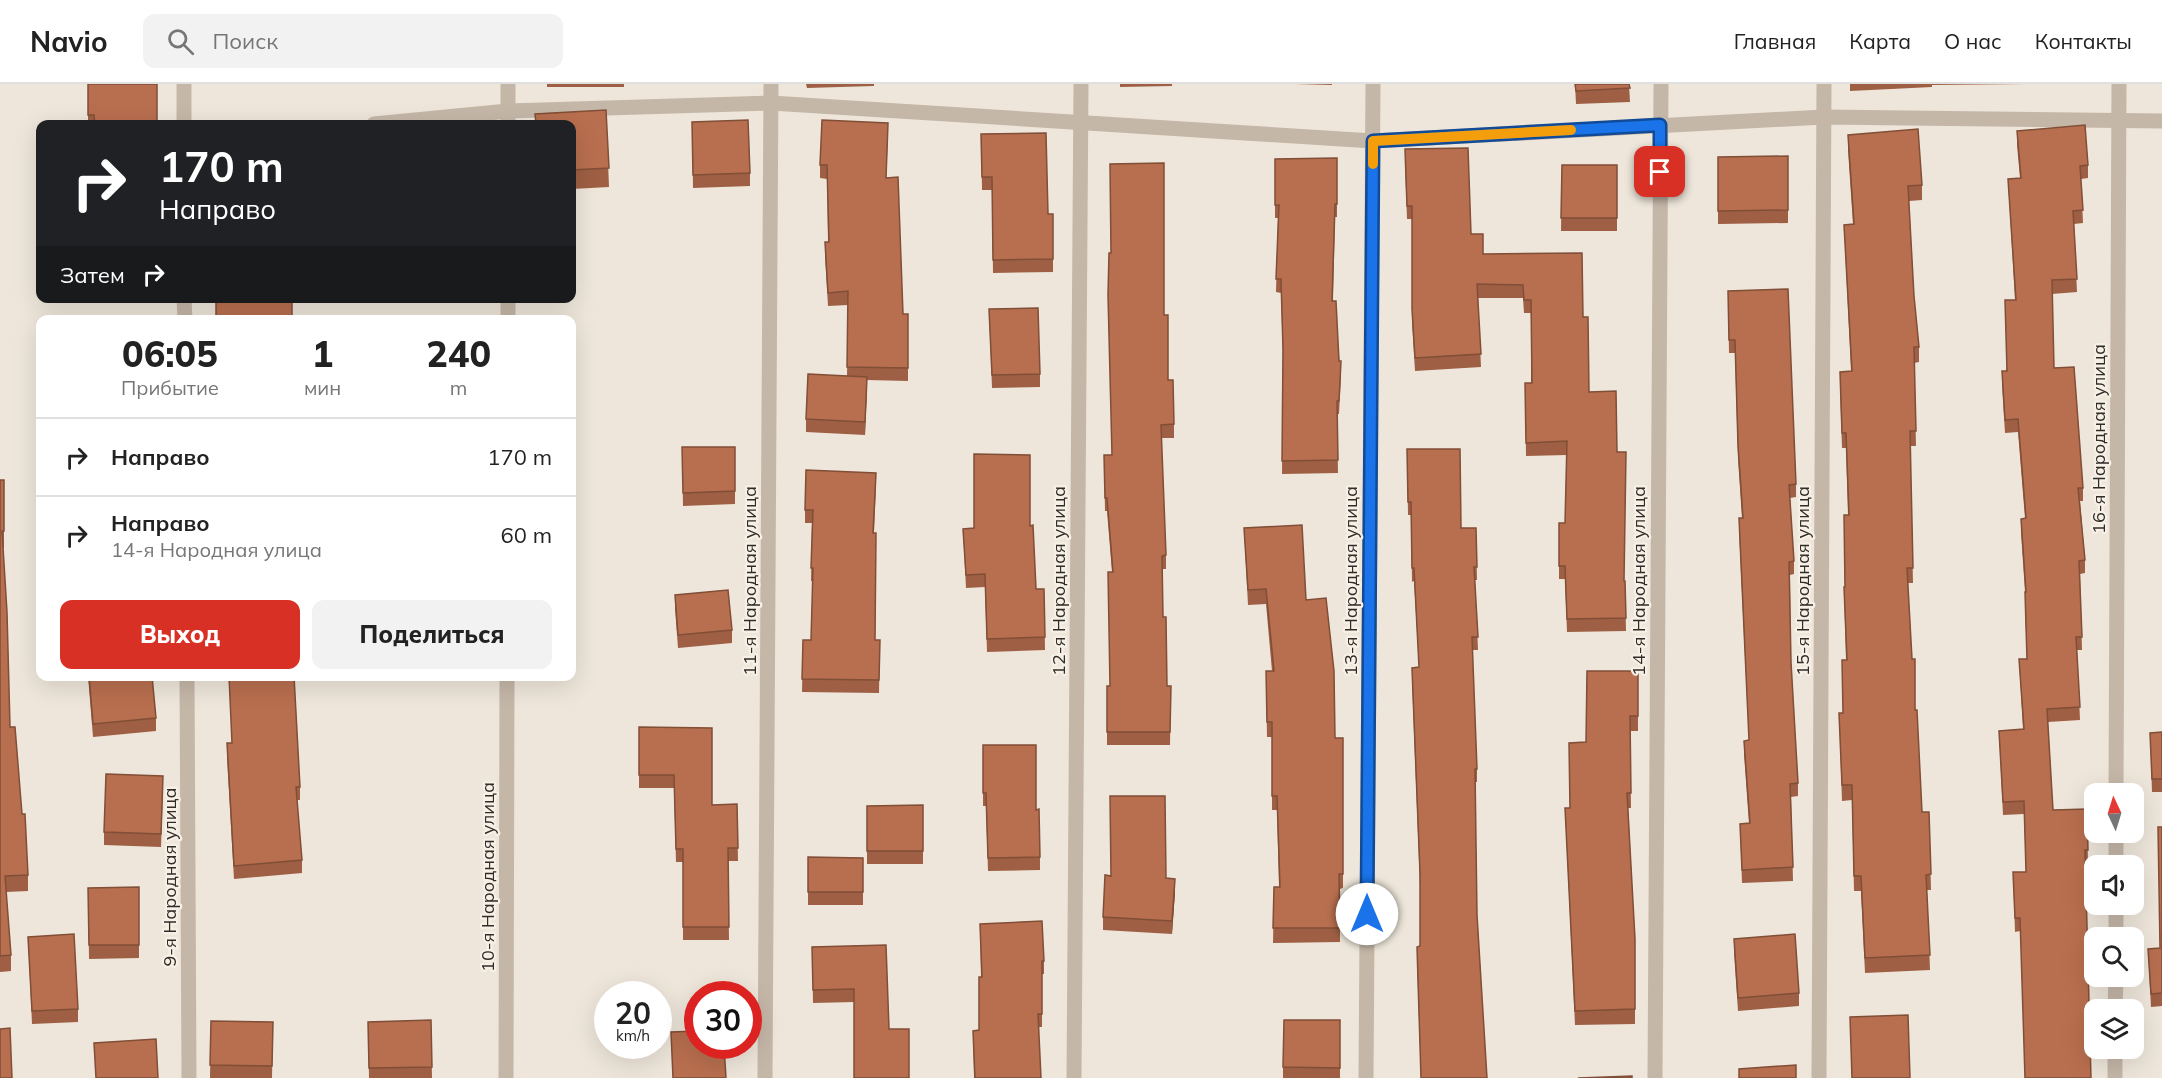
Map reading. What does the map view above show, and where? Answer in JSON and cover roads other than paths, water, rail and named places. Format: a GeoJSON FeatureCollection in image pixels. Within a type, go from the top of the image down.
{"type":"FeatureCollection","features":[{"type":"Feature","properties":{"kind":"street"},"geometry":{"type":"LineString","coordinates":[[183,120],[184,84]]}},
{"type":"Feature","properties":{"kind":"street"},"geometry":{"type":"LineString","coordinates":[[508,84],[508,118]]}},
{"type":"Feature","properties":{"kind":"street","name":"11-я Народная улица"},"geometry":{"type":"LineString","coordinates":[[765,1078],[771,84]]}},
{"type":"Feature","properties":{"kind":"street","name":"12-я Народная улица"},"geometry":{"type":"LineString","coordinates":[[1074,1078],[1081,84]]}},
{"type":"Feature","properties":{"kind":"street","name":"13-я Народная улица"},"geometry":{"type":"LineString","coordinates":[[1366,1078],[1373,84]]}},
{"type":"Feature","properties":{"kind":"street","name":"14-я Народная улица"},"geometry":{"type":"LineString","coordinates":[[1655,1078],[1660,84]]}},
{"type":"Feature","properties":{"kind":"street","name":"15-я Народная улица"},"geometry":{"type":"LineString","coordinates":[[1819,1078],[1824,84]]}},
{"type":"Feature","properties":{"kind":"street","name":"16-я Народная улица"},"geometry":{"type":"LineString","coordinates":[[2116,783],[2119,84]]}},
{"type":"Feature","properties":{"kind":"street"},"geometry":{"type":"LineString","coordinates":[[463,120],[771,103],[1373,141],[1824,117],[2162,121]]}},
{"type":"Feature","properties":{"kind":"street","name":"9-я Народная улица"},"geometry":{"type":"LineString","coordinates":[[187,681],[189,1078]]}},
{"type":"Feature","properties":{"kind":"street","name":"10-я Народная улица"},"geometry":{"type":"LineString","coordinates":[[506,1078],[507,681]]}},
{"type":"Feature","properties":{"kind":"street"},"geometry":{"type":"LineString","coordinates":[[2115,1059],[2115,1078]]}}]}
